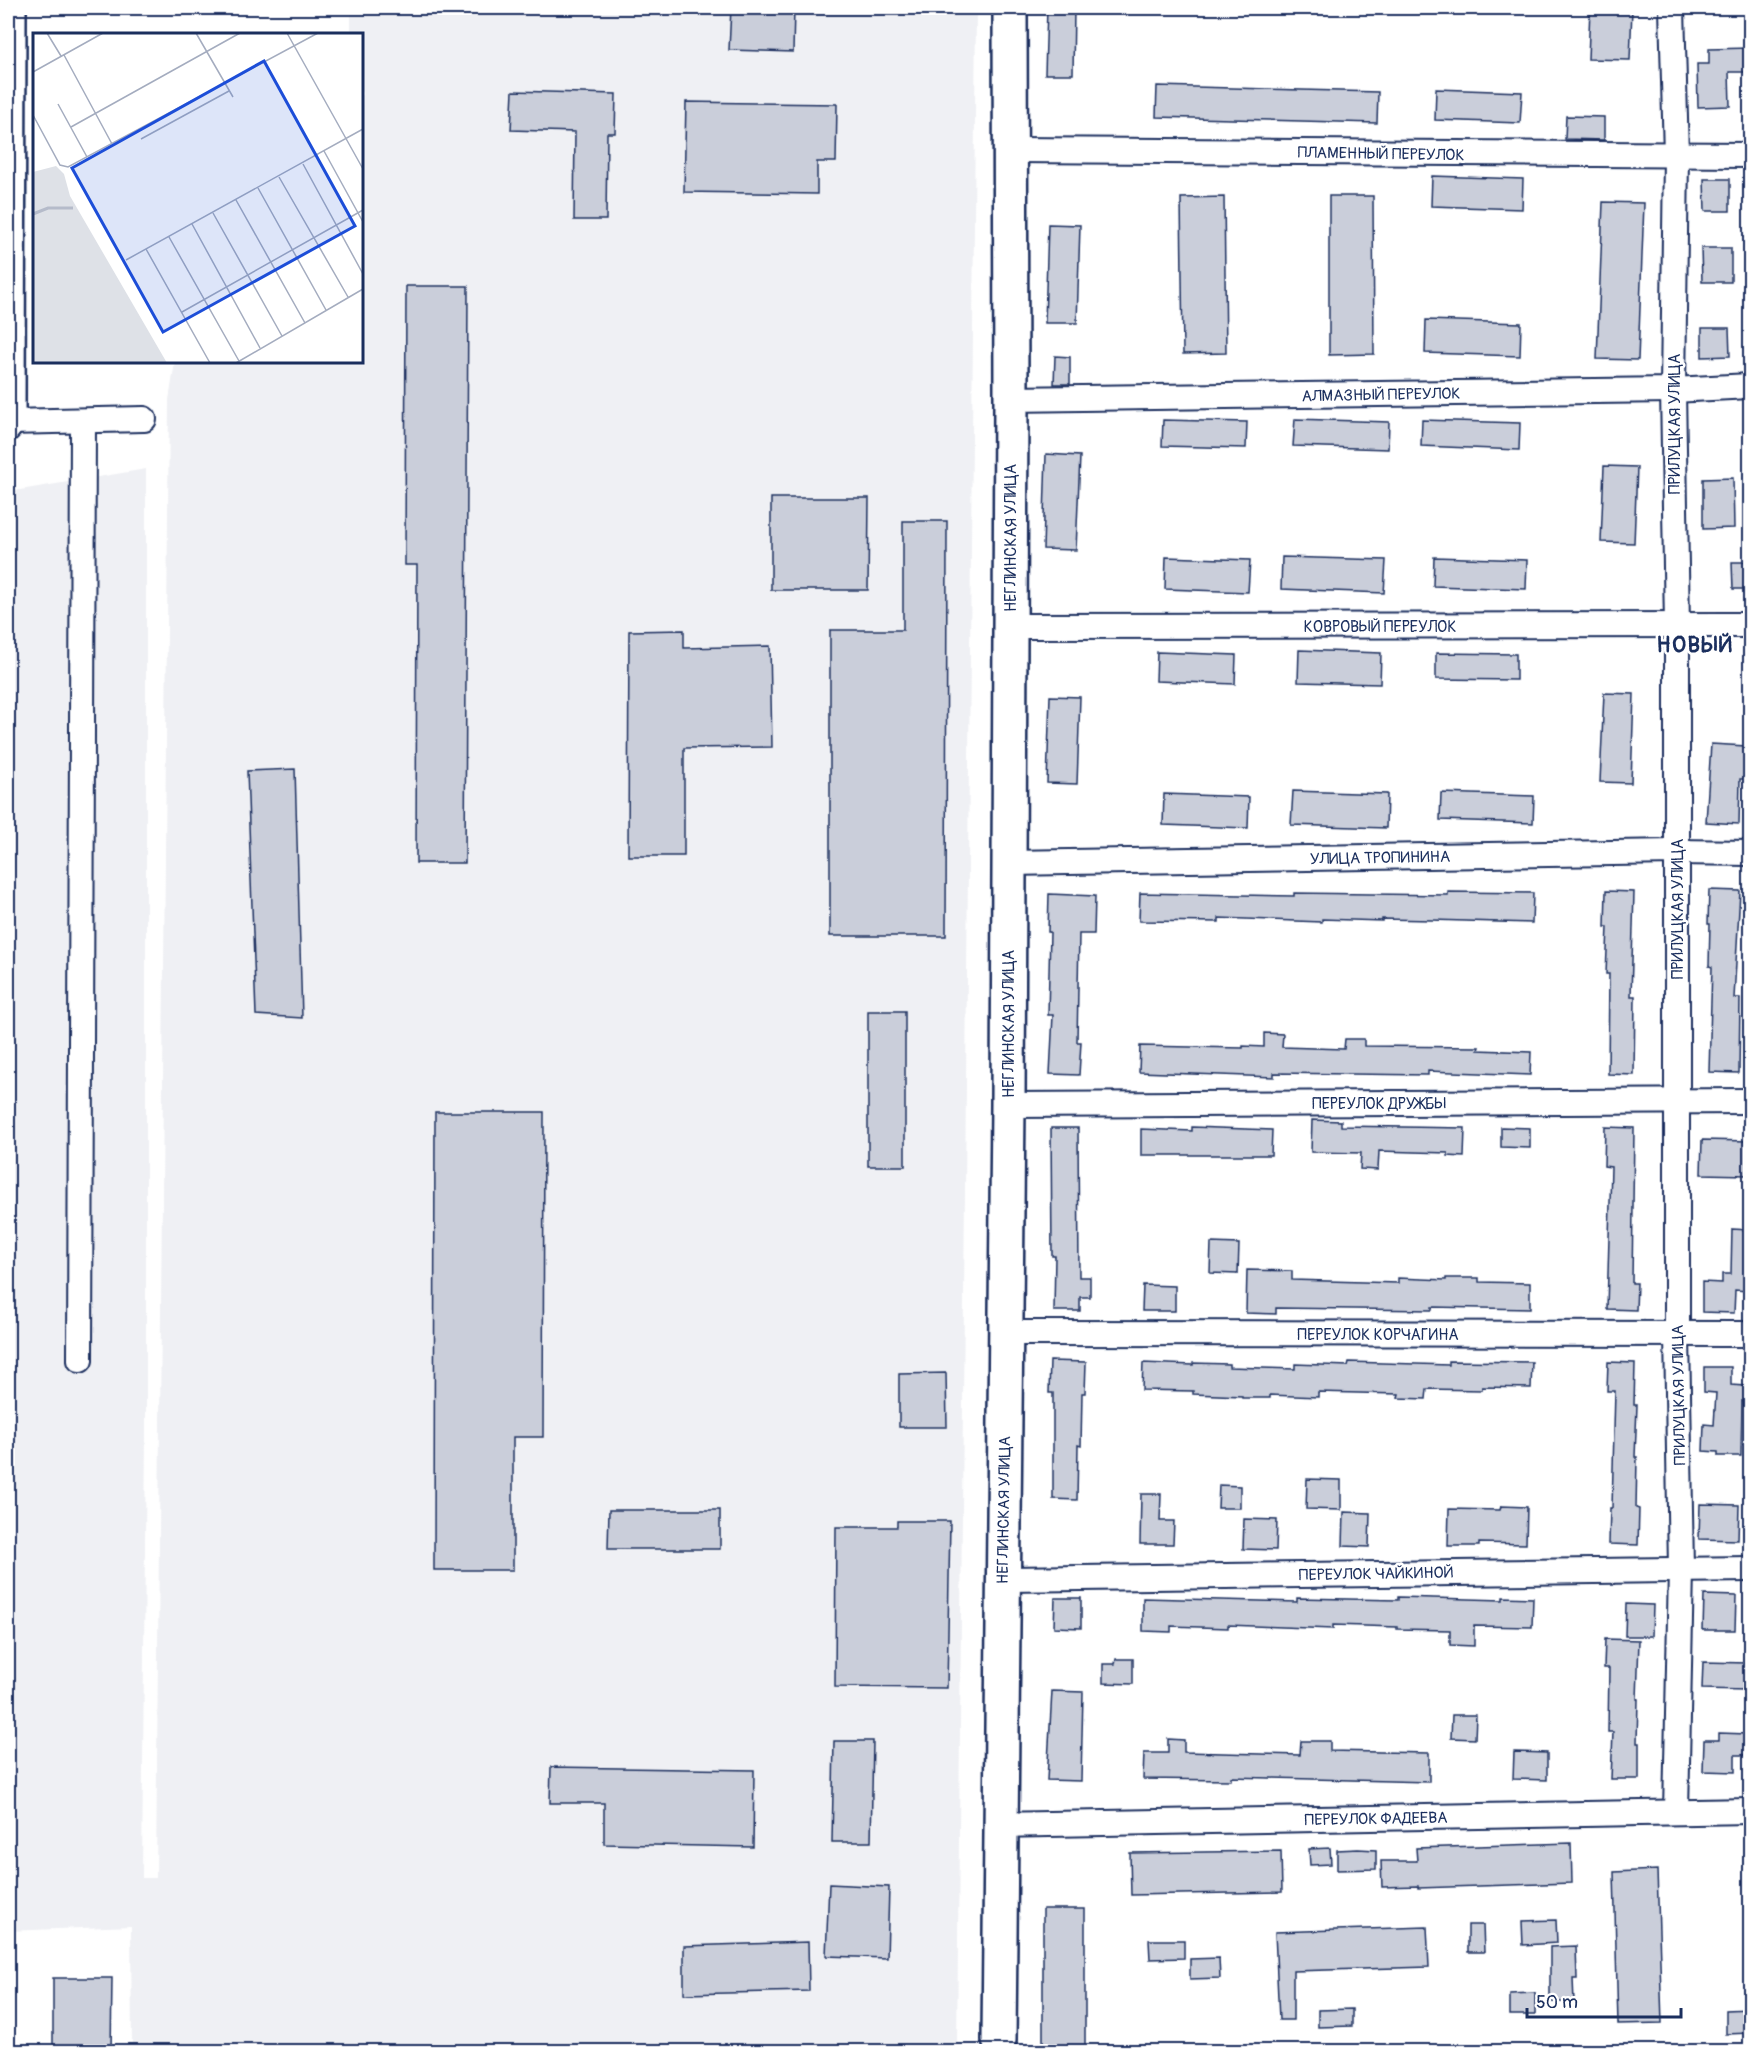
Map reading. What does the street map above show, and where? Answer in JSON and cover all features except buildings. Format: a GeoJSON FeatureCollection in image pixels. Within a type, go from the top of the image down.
{"type":"FeatureCollection","features":[{"type":"Feature","properties":{"kind":"street"},"geometry":{"type":"LineString","coordinates":[[8,429],[9,8]]}},
{"type":"Feature","properties":{"kind":"street","name":"НЕГЛИНСКАЯ УЛИЦА"},"geometry":{"type":"LineString","coordinates":[[999,2040],[1008,1105],[1010,8]]}},
{"type":"Feature","properties":{"kind":"street","name":"ПРИЛУЦКАЯ УЛИЦА"},"geometry":{"type":"LineString","coordinates":[[1672,8],[1676,155],[1673,390],[1677,626],[1677,1334],[1681,1569],[1676,1812]]}},
{"type":"Feature","properties":{"kind":"street","name":"ПЛАМЕННЫЙ ПЕРЕУЛОК"},"geometry":{"type":"LineString","coordinates":[[1011,150],[1750,155]]}},
{"type":"Feature","properties":{"kind":"street","name":"АЛМАЗНЫЙ ПЕРЕУЛОК"},"geometry":{"type":"LineString","coordinates":[[1011,399],[1673,390],[1750,386]]}},
{"type":"Feature","properties":{"kind":"street"},"geometry":{"type":"LineString","coordinates":[[8,422],[144,419]]}},
{"type":"Feature","properties":{"kind":"street"},"geometry":{"type":"LineString","coordinates":[[80,1360],[83,421]]}},
{"type":"Feature","properties":{"kind":"street","name":"КОВРОВЫЙ ПЕРЕУЛОК"},"geometry":{"type":"LineString","coordinates":[[1010,626],[1750,625]]}},
{"type":"Feature","properties":{"kind":"street","name":"УЛИЦА ТРОПИНИНА"},"geometry":{"type":"LineString","coordinates":[[1009,863],[1676,852],[1750,853]]}},
{"type":"Feature","properties":{"kind":"street","name":"ПЕРЕУЛОК ДРУЖБЫ"},"geometry":{"type":"LineString","coordinates":[[1008,1105],[1750,1101]]}},
{"type":"Feature","properties":{"kind":"street","name":"ПЕРЕУЛОК КОРЧАГИНА"},"geometry":{"type":"LineString","coordinates":[[1005,1334],[1750,1334]]}},
{"type":"Feature","properties":{"kind":"street","name":"ПЕРЕУЛОК ЧАЙКИНОЙ"},"geometry":{"type":"LineString","coordinates":[[1002,1579],[1750,1569]]}},
{"type":"Feature","properties":{"kind":"street","name":"ПЕРЕУЛОК ФАДЕЕВА"},"geometry":{"type":"LineString","coordinates":[[1001,1825],[1750,1811]]}},
{"type":"Feature","properties":{"kind":"shaded area"},"geometry":{"type":"Polygon","coordinates":[[[351,8],[976,8],[957,2051],[132,2051],[131,1926],[8,1931],[8,492],[146,469],[146,1433],[142,1878],[156,1878],[169,400],[175,363],[363,363],[363,33],[351,33],[351,8]]]}},
{"type":"Feature","properties":{"kind":"district","name":"НОВЫЙ"},"geometry":{"type":"Point","coordinates":[1695,644]}}]}
